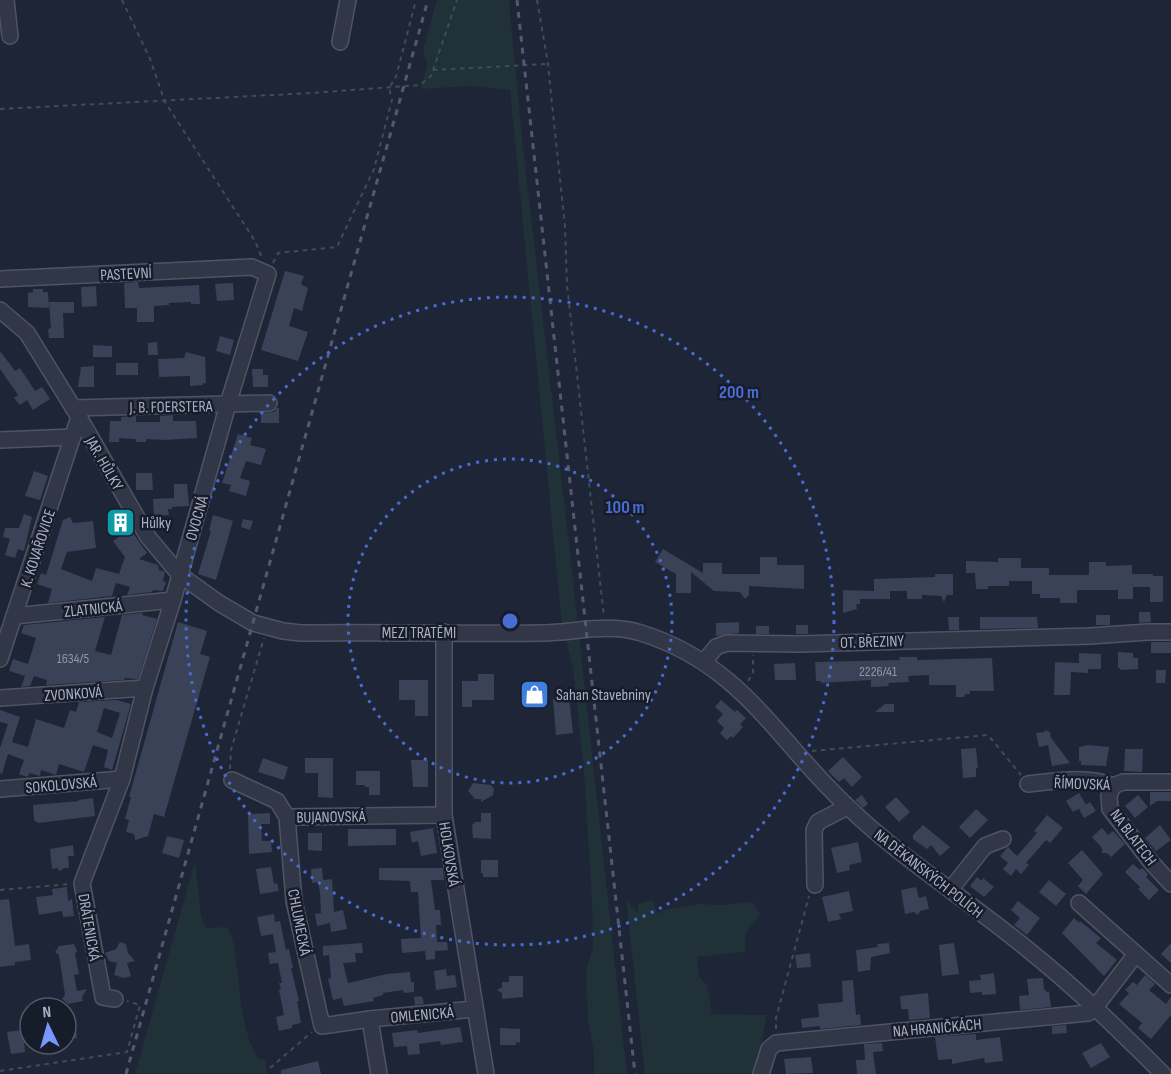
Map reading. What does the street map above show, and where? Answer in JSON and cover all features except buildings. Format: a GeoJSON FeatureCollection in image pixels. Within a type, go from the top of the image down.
{"type":"FeatureCollection","features":[{"type":"Feature","properties":{"kind":"street"},"geometry":{"type":"LineString","coordinates":[[6,0],[10,36]]}},
{"type":"Feature","properties":{"kind":"street"},"geometry":{"type":"LineString","coordinates":[[340,42],[348,0]]}},
{"type":"Feature","properties":{"kind":"street","name":"PASTEVNÍ"},"geometry":{"type":"LineString","coordinates":[[0,279],[252,267],[268,274]]}},
{"type":"Feature","properties":{"kind":"street","name":"OVOCNÁ"},"geometry":{"type":"LineString","coordinates":[[122,779],[145,688],[268,274]]}},
{"type":"Feature","properties":{"kind":"street","name":"JAR. HŮLKY"},"geometry":{"type":"LineString","coordinates":[[0,310],[27,333],[76,412],[148,537],[180,575],[219,603],[260,625]]}},
{"type":"Feature","properties":{"kind":"street","name":"J. B. FOERSTERA"},"geometry":{"type":"LineString","coordinates":[[76,412],[269,404]]}},
{"type":"Feature","properties":{"kind":"street","name":"K. KOVAŘOVICE"},"geometry":{"type":"LineString","coordinates":[[0,659],[74,437],[76,412]]}},
{"type":"Feature","properties":{"kind":"street"},"geometry":{"type":"LineString","coordinates":[[0,440],[74,437]]}},
{"type":"Feature","properties":{"kind":"street","name":"ZLATNICKÁ"},"geometry":{"type":"LineString","coordinates":[[14,616],[173,600]]}},
{"type":"Feature","properties":{"kind":"street","name":"MEZI TRATĚMI"},"geometry":{"type":"LineString","coordinates":[[260,625],[301,633],[545,633],[605,627]]}},
{"type":"Feature","properties":{"kind":"street"},"geometry":{"type":"LineString","coordinates":[[605,627],[642,633],[704,662]]}},
{"type":"Feature","properties":{"kind":"street","name":"OT. BŘEZINY"},"geometry":{"type":"LineString","coordinates":[[704,662],[716,647],[727,643],[1090,636],[1171,632]]}},
{"type":"Feature","properties":{"kind":"street","name":"HOLKOVSKÁ"},"geometry":{"type":"LineString","coordinates":[[444,633],[444,815],[486,1074]]}},
{"type":"Feature","properties":{"kind":"street","name":"NA DĚKANSKÝCH POLÍCH"},"geometry":{"type":"LineString","coordinates":[[704,662],[741,690],[847,807],[895,848],[1025,947],[1096,1006],[1163,1074]]}},
{"type":"Feature","properties":{"kind":"street","name":"ZVONKOVÁ"},"geometry":{"type":"LineString","coordinates":[[0,698],[145,688]]}},
{"type":"Feature","properties":{"kind":"street","name":"SOKOLOVSKÁ"},"geometry":{"type":"LineString","coordinates":[[0,789],[122,779]]}},
{"type":"Feature","properties":{"kind":"street","name":"DRÁTENICKÁ"},"geometry":{"type":"LineString","coordinates":[[116,999],[103,996],[82,883],[122,779]]}},
{"type":"Feature","properties":{"kind":"street","name":"BUJANOVSKÁ"},"geometry":{"type":"LineString","coordinates":[[232,780],[276,801],[287,817],[444,815]]}},
{"type":"Feature","properties":{"kind":"street","name":"ŘÍMOVSKÁ"},"geometry":{"type":"LineString","coordinates":[[1028,784],[1084,780],[1113,786],[1123,782],[1171,782]]}},
{"type":"Feature","properties":{"kind":"street","name":"NA BLATECH"},"geometry":{"type":"LineString","coordinates":[[1113,786],[1109,795],[1110,809],[1171,884]]}},
{"type":"Feature","properties":{"kind":"street"},"geometry":{"type":"LineString","coordinates":[[815,885],[814,830],[818,822],[847,807]]}},
{"type":"Feature","properties":{"kind":"street","name":"CHLUMECKÁ"},"geometry":{"type":"LineString","coordinates":[[287,817],[294,901],[322,1026]]}},
{"type":"Feature","properties":{"kind":"street"},"geometry":{"type":"LineString","coordinates":[[950,890],[985,846],[1004,839]]}},
{"type":"Feature","properties":{"kind":"street"},"geometry":{"type":"LineString","coordinates":[[1078,903],[1171,985]]}},
{"type":"Feature","properties":{"kind":"street"},"geometry":{"type":"LineString","coordinates":[[1096,1006],[1136,954]]}},
{"type":"Feature","properties":{"kind":"street","name":"NA HRANIČKÁCH"},"geometry":{"type":"LineString","coordinates":[[776,1042],[1088,1013],[1096,1006]]}},
{"type":"Feature","properties":{"kind":"street","name":"OMLENICKÁ"},"geometry":{"type":"LineString","coordinates":[[322,1026],[474,1009]]}},
{"type":"Feature","properties":{"kind":"street","name":"OMLENICKÁ"},"geometry":{"type":"LineString","coordinates":[[370,1019],[379,1074]]}},
{"type":"Feature","properties":{"kind":"street"},"geometry":{"type":"LineString","coordinates":[[761,1074],[769,1049],[776,1042]]}},
{"type":"Feature","properties":{"kind":"path"},"geometry":{"type":"LineString","coordinates":[[122,0],[150,59],[165,102],[255,241],[268,274]]}},
{"type":"Feature","properties":{"kind":"path"},"geometry":{"type":"LineString","coordinates":[[268,274],[278,253],[337,247],[374,169],[392,100],[389,88],[396,77],[416,0]]}},
{"type":"Feature","properties":{"kind":"path"},"geometry":{"type":"LineString","coordinates":[[0,109],[165,102],[420,85],[431,76],[457,0]]}},
{"type":"Feature","properties":{"kind":"path"},"geometry":{"type":"LineString","coordinates":[[537,0],[548,64],[565,226],[567,285],[605,627]]}},
{"type":"Feature","properties":{"kind":"path"},"geometry":{"type":"LineString","coordinates":[[433,70],[548,64]]}},
{"type":"Feature","properties":{"kind":"path"},"geometry":{"type":"LineString","coordinates":[[232,780],[234,776],[229,762],[231,750],[260,625]]}},
{"type":"Feature","properties":{"kind":"path"},"geometry":{"type":"LineString","coordinates":[[741,690],[753,673],[752,644]]}},
{"type":"Feature","properties":{"kind":"path"},"geometry":{"type":"LineString","coordinates":[[798,752],[988,735],[1028,784]]}},
{"type":"Feature","properties":{"kind":"path"},"geometry":{"type":"LineString","coordinates":[[0,890],[82,883]]}},
{"type":"Feature","properties":{"kind":"path"},"geometry":{"type":"LineString","coordinates":[[776,1042],[776,1018],[799,927],[808,898],[815,885]]}},
{"type":"Feature","properties":{"kind":"path"},"geometry":{"type":"LineString","coordinates":[[0,1071],[127,1052],[140,1005],[116,999]]}},
{"type":"Feature","properties":{"kind":"path"},"geometry":{"type":"LineString","coordinates":[[270,1068],[314,1030],[322,1026]]}},
{"type":"Feature","properties":{"kind":"shaded area"},"geometry":{"type":"Polygon","coordinates":[[[437,0],[509,0],[522,139],[627,1074],[594,1074],[594,1052],[588,1020],[586,970],[593,948],[584,772],[573,668],[562,624],[510,90],[472,86],[420,89],[427,65],[423,49],[437,0]]]}},
{"type":"Feature","properties":{"kind":"shaded area"},"geometry":{"type":"Polygon","coordinates":[[[195,861],[201,916],[206,928],[228,927],[234,947],[245,1026],[258,1059],[265,1059],[267,1074],[135,1074],[195,861]]]}},
{"type":"Feature","properties":{"kind":"shaded area"},"geometry":{"type":"Polygon","coordinates":[[[626,899],[638,913],[638,904],[652,900],[658,914],[663,910],[700,904],[753,902],[760,915],[745,934],[745,952],[697,957],[699,976],[707,985],[712,1014],[767,1015],[761,1046],[752,1074],[645,1074],[626,899]]]}},
{"type":"Feature","properties":{"kind":"railway"},"geometry":{"type":"LineString","coordinates":[[126,1074],[428,0]]}},
{"type":"Feature","properties":{"kind":"railway"},"geometry":{"type":"LineString","coordinates":[[517,0],[635,1074]]}},
{"type":"Feature","properties":{"kind":"place","name":"Hůlky"},"geometry":{"type":"Point","coordinates":[120,522]}},
{"type":"Feature","properties":{"kind":"place","name":"Sahan Stavebniny"},"geometry":{"type":"Point","coordinates":[535,694]}}]}
